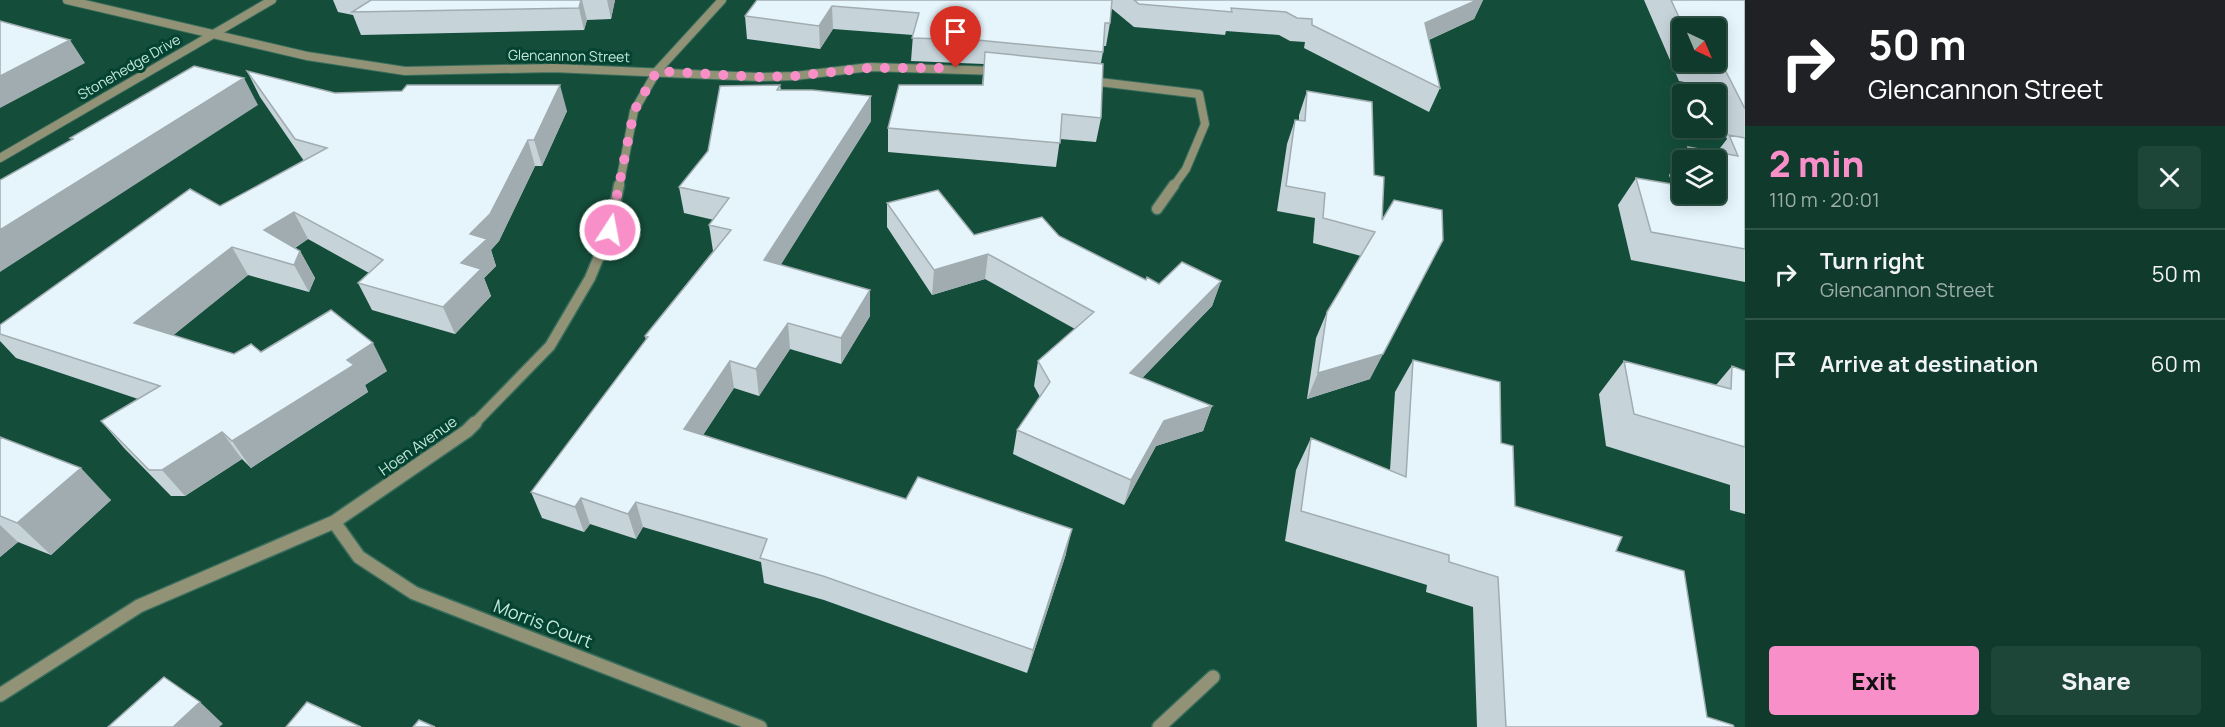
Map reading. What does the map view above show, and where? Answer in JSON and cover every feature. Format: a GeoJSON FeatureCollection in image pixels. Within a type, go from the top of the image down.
{"type":"FeatureCollection","features":[{"type":"Feature","properties":{"kind":"street","name":"Glencannon Street"},"geometry":{"type":"LineString","coordinates":[[67,0],[307,56],[405,71],[553,68],[758,77],[795,76],[882,67],[1010,72]]}},
{"type":"Feature","properties":{"kind":"street","name":"Stonehedge Drive"},"geometry":{"type":"LineString","coordinates":[[0,158],[272,0]]}},
{"type":"Feature","properties":{"kind":"street","name":"Hoen Avenue"},"geometry":{"type":"LineString","coordinates":[[0,695],[140,606],[334,522],[467,431],[550,346],[590,278],[610,230],[634,111],[657,71],[722,0]]}},
{"type":"Feature","properties":{"kind":"street"},"geometry":{"type":"LineString","coordinates":[[1081,80],[1198,94],[1205,124],[1186,169],[1157,209]]}},
{"type":"Feature","properties":{"kind":"street","name":"Morris Court"},"geometry":{"type":"LineString","coordinates":[[334,522],[359,557],[414,593],[760,727]]}},
{"type":"Feature","properties":{"kind":"street"},"geometry":{"type":"LineString","coordinates":[[1159,727],[1213,677]]}},
{"type":"Feature","properties":{"kind":"building"},"geometry":{"type":"Polygon","coordinates":[[[371,0],[581,0],[579,8],[352,12],[371,0]]]}},
{"type":"Feature","properties":{"kind":"building"},"geometry":{"type":"Polygon","coordinates":[[[757,0],[1112,0],[1110,23],[1105,23],[1103,52],[977,40],[912,38],[919,13],[832,6],[819,26],[745,16],[757,0]]]}},
{"type":"Feature","properties":{"kind":"building"},"geometry":{"type":"Polygon","coordinates":[[[1134,0],[1477,0],[1425,23],[1440,88],[1312,25],[1312,19],[1297,18],[1286,12],[1231,8],[1232,12],[1139,4],[1134,0]]]}},
{"type":"Feature","properties":{"kind":"building"},"geometry":{"type":"Polygon","coordinates":[[[1671,0],[1745,0],[1745,109],[1726,72],[1726,18],[1679,18],[1671,0]]]}},
{"type":"Feature","properties":{"kind":"building"},"geometry":{"type":"Polygon","coordinates":[[[0,21],[70,40],[0,76],[0,21]]]}},
{"type":"Feature","properties":{"kind":"building"},"geometry":{"type":"Polygon","coordinates":[[[985,52],[1103,64],[1101,118],[1062,114],[1060,143],[888,128],[899,85],[983,85],[985,52]]]}},
{"type":"Feature","properties":{"kind":"building"},"geometry":{"type":"Polygon","coordinates":[[[194,66],[244,78],[0,230],[0,180],[194,66]]]}},
{"type":"Feature","properties":{"kind":"building"},"geometry":{"type":"Polygon","coordinates":[[[247,71],[335,93],[402,91],[407,85],[560,85],[534,140],[528,140],[490,214],[470,234],[487,239],[461,263],[481,269],[443,307],[358,283],[383,260],[294,212],[264,230],[300,251],[294,265],[232,247],[134,323],[234,354],[251,344],[261,352],[331,310],[373,343],[347,360],[354,365],[232,441],[222,432],[162,470],[149,470],[101,421],[160,386],[0,334],[0,325],[190,189],[220,206],[327,148],[295,139],[247,71]]]}},
{"type":"Feature","properties":{"kind":"building"},"geometry":{"type":"Polygon","coordinates":[[[780,85],[777,90],[812,90],[871,96],[764,260],[870,290],[841,338],[788,323],[756,369],[730,361],[684,429],[906,499],[918,477],[1072,529],[1033,650],[823,576],[760,558],[767,539],[636,502],[628,514],[581,498],[575,507],[531,492],[648,337],[645,336],[731,230],[709,225],[729,198],[679,187],[708,151],[720,86],[780,85]]]}},
{"type":"Feature","properties":{"kind":"building"},"geometry":{"type":"Polygon","coordinates":[[[1307,91],[1372,102],[1374,175],[1384,177],[1382,220],[1394,200],[1442,210],[1443,240],[1383,354],[1318,373],[1327,312],[1375,232],[1323,218],[1325,193],[1286,186],[1295,120],[1305,121],[1307,91]]]}},
{"type":"Feature","properties":{"kind":"building"},"geometry":{"type":"Polygon","coordinates":[[[1729,135],[1745,138],[1745,249],[1651,232],[1636,178],[1672,184],[1672,204],[1726,204],[1726,154],[1738,156],[1729,135]]]}},
{"type":"Feature","properties":{"kind":"building"},"geometry":{"type":"Polygon","coordinates":[[[1688,147],[1705,150],[1689,150],[1688,147]]]}},
{"type":"Feature","properties":{"kind":"building"},"geometry":{"type":"Polygon","coordinates":[[[938,190],[974,235],[1042,217],[1059,236],[1146,280],[1147,277],[1159,284],[1182,262],[1221,281],[1130,373],[1212,406],[1164,421],[1131,480],[1017,430],[1050,382],[1038,361],[1094,312],[988,254],[934,270],[887,203],[938,190]]]}},
{"type":"Feature","properties":{"kind":"building"},"geometry":{"type":"Polygon","coordinates":[[[1413,360],[1500,382],[1501,443],[1513,446],[1515,506],[1622,537],[1616,551],[1684,571],[1707,717],[1734,727],[1506,727],[1498,577],[1449,562],[1449,555],[1301,511],[1311,438],[1406,477],[1413,360]]]}},
{"type":"Feature","properties":{"kind":"building"},"geometry":{"type":"Polygon","coordinates":[[[1624,361],[1731,389],[1732,366],[1745,371],[1745,447],[1634,414],[1624,361]]]}},
{"type":"Feature","properties":{"kind":"building"},"geometry":{"type":"Polygon","coordinates":[[[0,437],[81,468],[17,523],[0,516],[0,437]]]}},
{"type":"Feature","properties":{"kind":"building"},"geometry":{"type":"Polygon","coordinates":[[[164,677],[200,702],[173,727],[108,727],[164,677]]]}},
{"type":"Feature","properties":{"kind":"building"},"geometry":{"type":"Polygon","coordinates":[[[307,702],[361,727],[286,727],[307,702]]]}},
{"type":"Feature","properties":{"kind":"building"},"geometry":{"type":"Polygon","coordinates":[[[419,720],[435,727],[413,727],[419,720]]]}},
{"type":"Feature","properties":{"kind":"route"},"geometry":{"type":"LineString","coordinates":[[610,230],[634,111],[657,71],[758,77],[795,76],[870,68],[956,68]]}}]}
